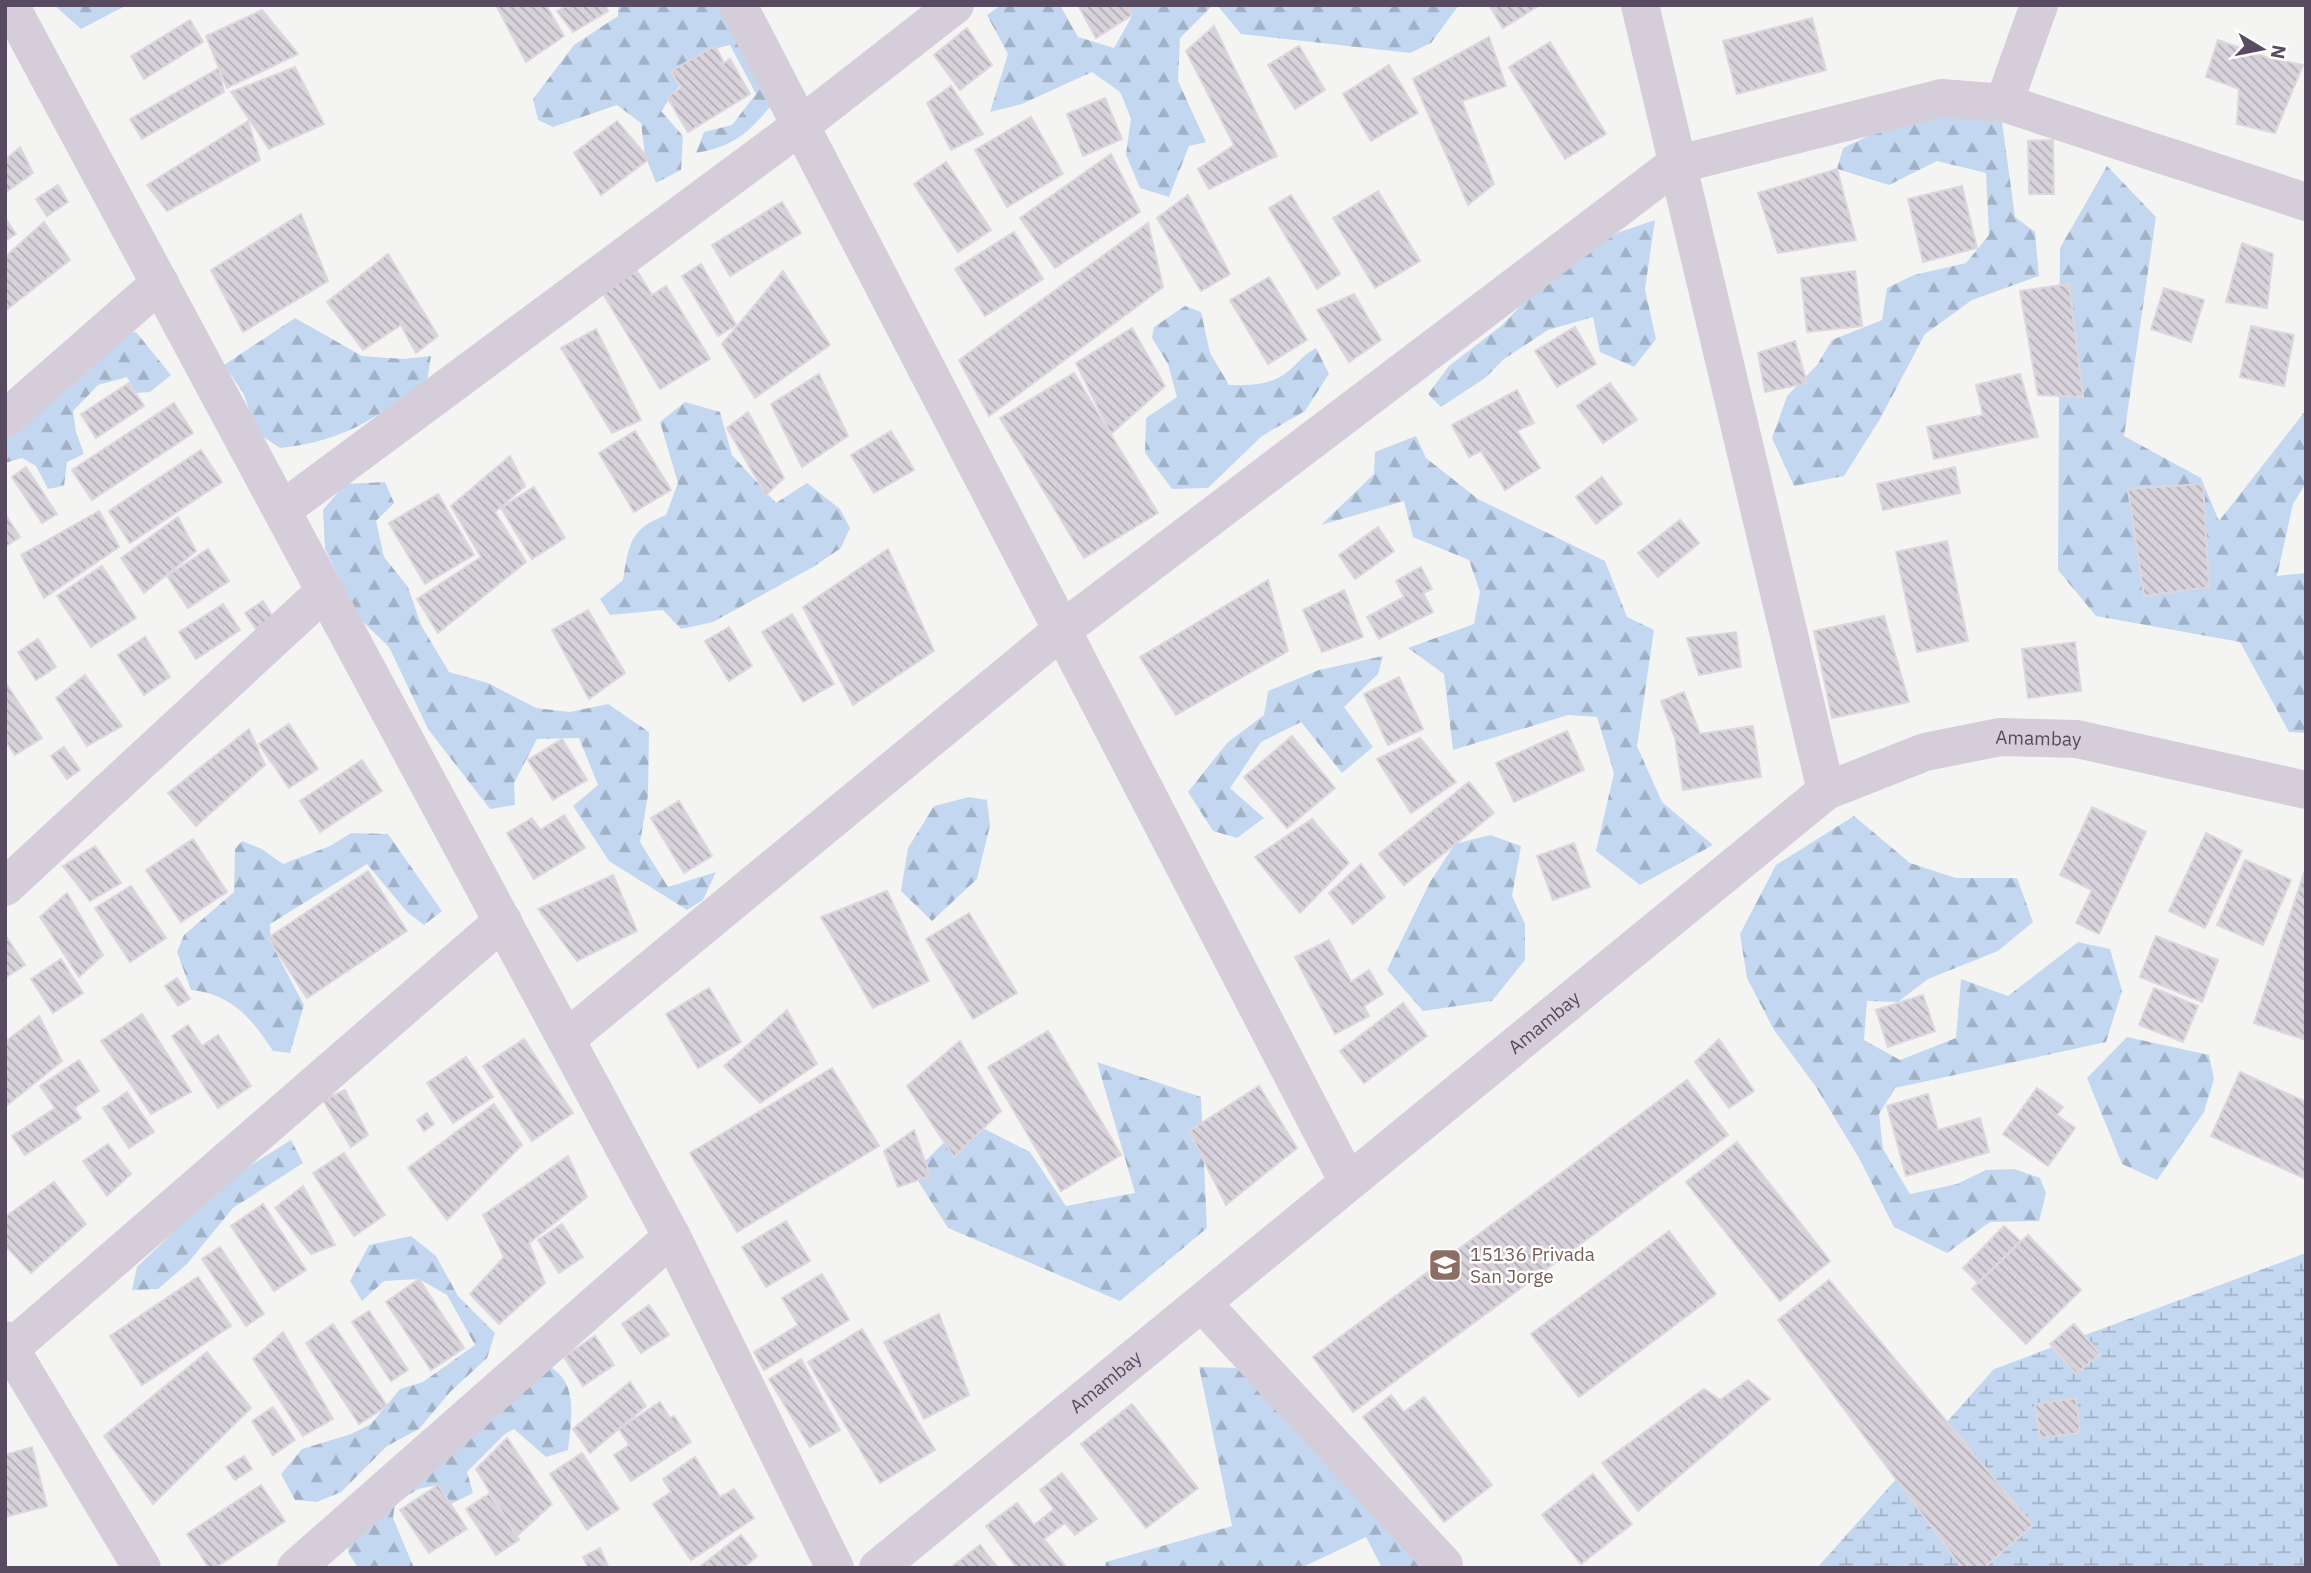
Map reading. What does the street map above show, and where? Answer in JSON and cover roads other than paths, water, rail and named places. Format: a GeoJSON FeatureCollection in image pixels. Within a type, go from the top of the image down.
{"type":"FeatureCollection","features":[{"type":"Feature","properties":{"kind":"street"},"geometry":{"type":"LineString","coordinates":[[10,5],[672,1237],[835,1568]]}},
{"type":"Feature","properties":{"kind":"street"},"geometry":{"type":"LineString","coordinates":[[738,5],[1348,1182]]}},
{"type":"Feature","properties":{"kind":"street"},"geometry":{"type":"LineString","coordinates":[[282,510],[800,126],[955,5]]}},
{"type":"Feature","properties":{"kind":"street"},"geometry":{"type":"LineString","coordinates":[[1640,5],[1675,165],[1826,790]]}},
{"type":"Feature","properties":{"kind":"street"},"geometry":{"type":"LineString","coordinates":[[2004,103],[2039,5]]}},
{"type":"Feature","properties":{"kind":"street"},"geometry":{"type":"LineString","coordinates":[[566,1039],[1062,630],[1675,165],[1942,98],[2004,103],[2306,202]]}},
{"type":"Feature","properties":{"kind":"street"},"geometry":{"type":"LineString","coordinates":[[5,419],[160,283]]}},
{"type":"Feature","properties":{"kind":"street"},"geometry":{"type":"LineString","coordinates":[[5,887],[325,591]]}},
{"type":"Feature","properties":{"kind":"street","name":"Amambay"},"geometry":{"type":"LineString","coordinates":[[878,1568],[1826,790],[1924,752],[2000,737],[2077,739],[2306,790]]}},
{"type":"Feature","properties":{"kind":"street"},"geometry":{"type":"LineString","coordinates":[[142,1568],[8,1345],[503,921]]}},
{"type":"Feature","properties":{"kind":"street"},"geometry":{"type":"LineString","coordinates":[[296,1568],[672,1237]]}},
{"type":"Feature","properties":{"kind":"street"},"geometry":{"type":"LineString","coordinates":[[1202,1303],[1444,1564]]}},
{"type":"Feature","properties":{"kind":"place","name":"15136 Privada San Jorge"},"geometry":{"type":"Point","coordinates":[1445,1265]}}]}
